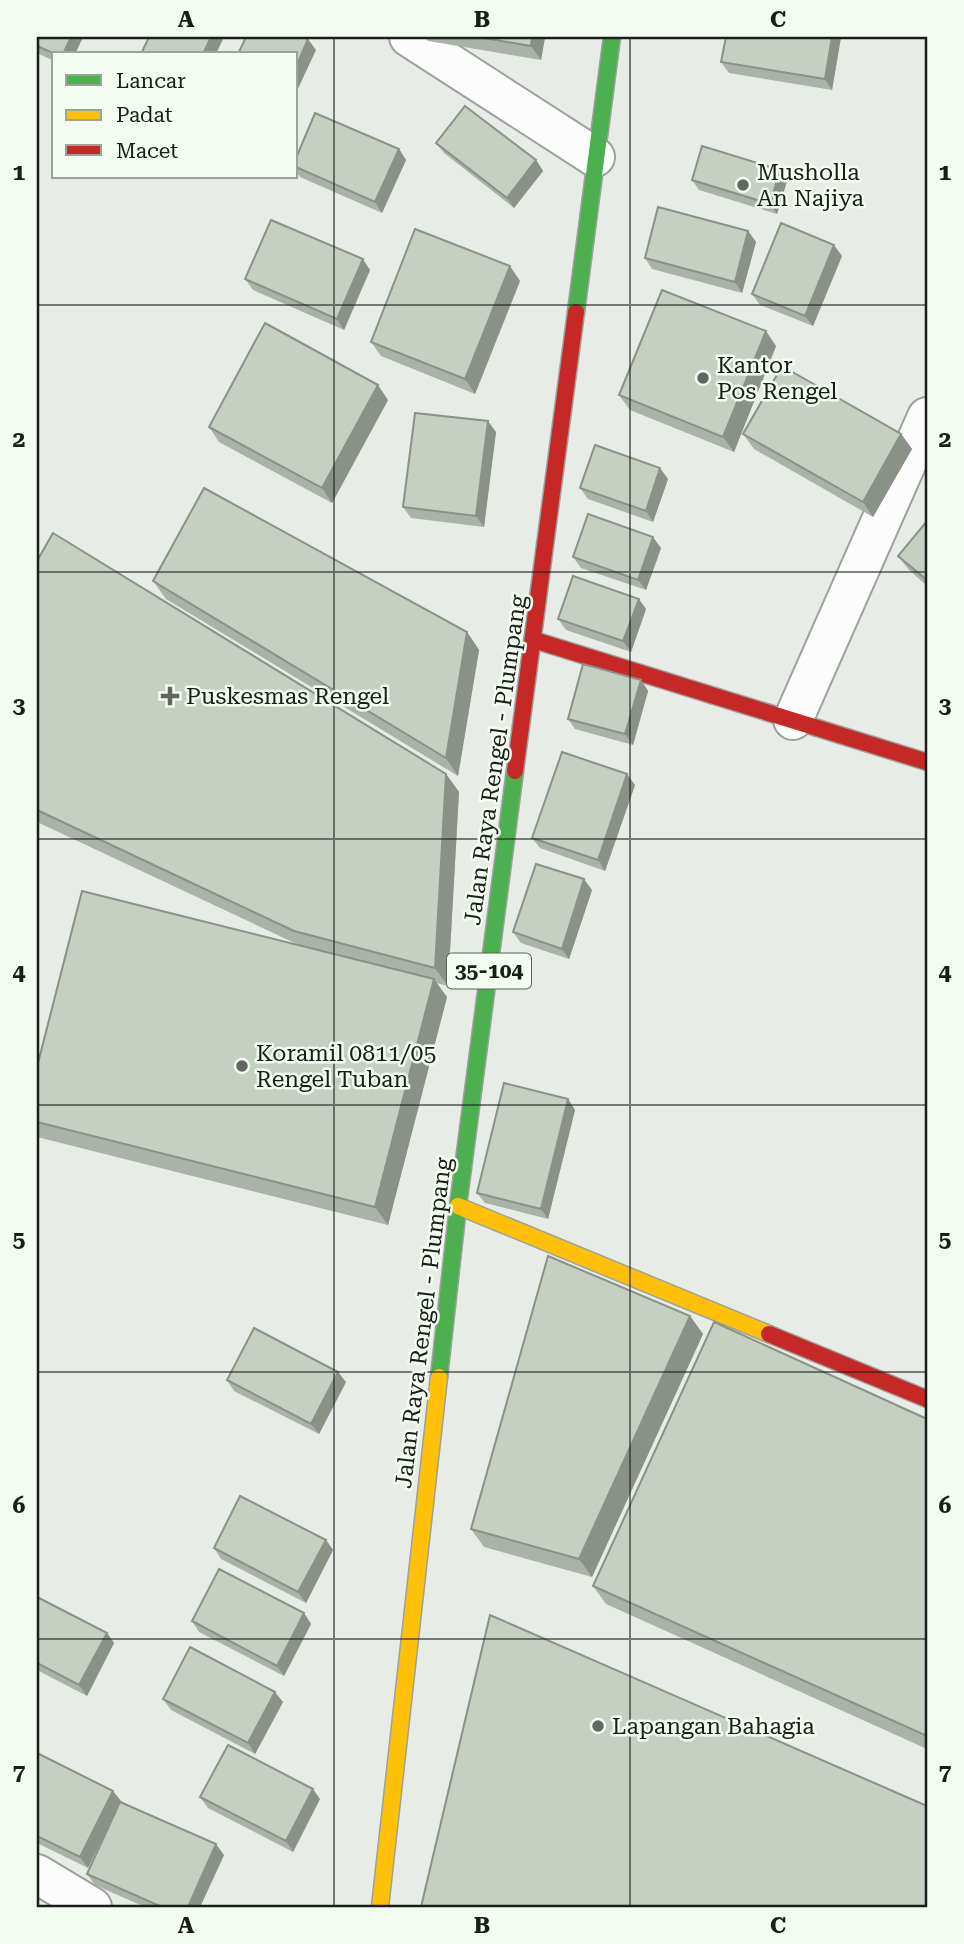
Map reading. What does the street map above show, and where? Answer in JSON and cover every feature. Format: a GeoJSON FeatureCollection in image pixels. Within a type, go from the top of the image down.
{"type":"FeatureCollection","features":[{"type":"Feature","properties":{"kind":"main road","name":"Jalan Raya Rengel - Plumpang"},"geometry":{"type":"LineString","coordinates":[[380,1907],[458,1206],[612,37]]}},
{"type":"Feature","properties":{"kind":"main road"},"geometry":{"type":"LineString","coordinates":[[534,640],[927,762]]}},
{"type":"Feature","properties":{"kind":"main road"},"geometry":{"type":"LineString","coordinates":[[458,1206],[927,1399]]}},
{"type":"Feature","properties":{"kind":"street"},"geometry":{"type":"LineString","coordinates":[[409,37],[595,157]]}},
{"type":"Feature","properties":{"kind":"street"},"geometry":{"type":"LineString","coordinates":[[793,720],[927,417]]}},
{"type":"Feature","properties":{"kind":"street"},"geometry":{"type":"LineString","coordinates":[[37,1874],[92,1907]]}},
{"type":"Feature","properties":{"kind":"building"},"geometry":{"type":"Polygon","coordinates":[[[37,37],[71,37],[64,52],[52,53],[37,46],[37,37]]]}},
{"type":"Feature","properties":{"kind":"building"},"geometry":{"type":"Polygon","coordinates":[[[149,37],[211,37],[204,52],[142,52],[149,37]]]}},
{"type":"Feature","properties":{"kind":"building"},"geometry":{"type":"Polygon","coordinates":[[[246,37],[308,39],[298,62],[298,52],[239,52],[246,37]]]}},
{"type":"Feature","properties":{"kind":"building"},"geometry":{"type":"Polygon","coordinates":[[[478,37],[532,37],[531,46],[478,37]]]}},
{"type":"Feature","properties":{"kind":"building"},"geometry":{"type":"Polygon","coordinates":[[[726,37],[832,37],[825,79],[721,62],[726,37]]]}},
{"type":"Feature","properties":{"kind":"building"},"geometry":{"type":"Polygon","coordinates":[[[465,106],[536,160],[507,198],[436,143],[465,106]]]}},
{"type":"Feature","properties":{"kind":"building"},"geometry":{"type":"Polygon","coordinates":[[[315,113],[399,149],[375,202],[298,168],[298,153],[315,113]]]}},
{"type":"Feature","properties":{"kind":"building","name":"Musholla An Najiya"},"geometry":{"type":"Polygon","coordinates":[[[702,146],[780,170],[770,204],[692,180],[702,146]]]}},
{"type":"Feature","properties":{"kind":"building"},"geometry":{"type":"Polygon","coordinates":[[[658,207],[748,231],[735,282],[645,258],[658,207]]]}},
{"type":"Feature","properties":{"kind":"building"},"geometry":{"type":"Polygon","coordinates":[[[271,220],[363,259],[337,319],[245,279],[271,220]]]}},
{"type":"Feature","properties":{"kind":"building"},"geometry":{"type":"Polygon","coordinates":[[[781,223],[834,245],[805,316],[752,294],[781,223]]]}},
{"type":"Feature","properties":{"kind":"building"},"geometry":{"type":"Polygon","coordinates":[[[415,229],[510,266],[465,379],[371,342],[415,229]]]}},
{"type":"Feature","properties":{"kind":"building","name":"Kantor Pos Rengel"},"geometry":{"type":"Polygon","coordinates":[[[662,290],[766,331],[723,437],[619,395],[662,290]]]}},
{"type":"Feature","properties":{"kind":"building"},"geometry":{"type":"Polygon","coordinates":[[[265,323],[378,385],[322,488],[209,427],[265,323]]]}},
{"type":"Feature","properties":{"kind":"building"},"geometry":{"type":"Polygon","coordinates":[[[782,366],[901,434],[863,502],[743,434],[782,366]]]}},
{"type":"Feature","properties":{"kind":"building"},"geometry":{"type":"Polygon","coordinates":[[[415,413],[488,421],[476,516],[403,507],[415,413]]]}},
{"type":"Feature","properties":{"kind":"building"},"geometry":{"type":"Polygon","coordinates":[[[595,445],[660,468],[646,511],[580,488],[595,445]]]}},
{"type":"Feature","properties":{"kind":"building"},"geometry":{"type":"Polygon","coordinates":[[[204,488],[467,632],[446,758],[153,581],[204,488]]]}},
{"type":"Feature","properties":{"kind":"building"},"geometry":{"type":"Polygon","coordinates":[[[588,514],[653,537],[638,580],[573,557],[588,514]]]}},
{"type":"Feature","properties":{"kind":"building"},"geometry":{"type":"Polygon","coordinates":[[[927,521],[927,580],[898,556],[927,521]]]}},
{"type":"Feature","properties":{"kind":"building","name":"Puskesmas Rengel"},"geometry":{"type":"Polygon","coordinates":[[[53,533],[446,774],[435,968],[294,931],[37,810],[37,561],[53,533]]]}},
{"type":"Feature","properties":{"kind":"building"},"geometry":{"type":"Polygon","coordinates":[[[573,576],[639,599],[623,641],[558,619],[573,576]]]}},
{"type":"Feature","properties":{"kind":"building"},"geometry":{"type":"Polygon","coordinates":[[[583,664],[641,680],[625,734],[568,719],[583,664]]]}},
{"type":"Feature","properties":{"kind":"building"},"geometry":{"type":"Polygon","coordinates":[[[562,752],[627,774],[598,860],[532,838],[562,752]]]}},
{"type":"Feature","properties":{"kind":"building"},"geometry":{"type":"Polygon","coordinates":[[[536,864],[584,879],[562,949],[513,932],[536,864]]]}},
{"type":"Feature","properties":{"kind":"building","name":"Koramil 0811/05 Rengel Tuban"},"geometry":{"type":"Polygon","coordinates":[[[82,891],[434,979],[375,1207],[37,1122],[37,1067],[82,891]]]}},
{"type":"Feature","properties":{"kind":"building"},"geometry":{"type":"Polygon","coordinates":[[[504,1083],[568,1099],[541,1209],[477,1193],[504,1083]]]}},
{"type":"Feature","properties":{"kind":"building"},"geometry":{"type":"Polygon","coordinates":[[[548,1256],[690,1316],[579,1559],[471,1529],[548,1256]]]}},
{"type":"Feature","properties":{"kind":"building"},"geometry":{"type":"Polygon","coordinates":[[[714,1322],[927,1419],[927,1736],[593,1586],[714,1322]]]}},
{"type":"Feature","properties":{"kind":"building"},"geometry":{"type":"Polygon","coordinates":[[[254,1328],[338,1372],[311,1424],[227,1380],[254,1328]]]}},
{"type":"Feature","properties":{"kind":"building"},"geometry":{"type":"Polygon","coordinates":[[[240,1496],[326,1540],[298,1592],[214,1548],[240,1496]]]}},
{"type":"Feature","properties":{"kind":"building"},"geometry":{"type":"Polygon","coordinates":[[[219,1569],[304,1613],[277,1666],[192,1621],[219,1569]]]}},
{"type":"Feature","properties":{"kind":"building"},"geometry":{"type":"Polygon","coordinates":[[[37,1597],[107,1633],[79,1685],[37,1663],[37,1597]]]}},
{"type":"Feature","properties":{"kind":"building","name":"Lapangan Bahagia"},"geometry":{"type":"Polygon","coordinates":[[[490,1615],[927,1806],[927,1907],[421,1907],[490,1615]]]}},
{"type":"Feature","properties":{"kind":"building"},"geometry":{"type":"Polygon","coordinates":[[[190,1647],[275,1692],[248,1743],[163,1699],[190,1647]]]}},
{"type":"Feature","properties":{"kind":"building"},"geometry":{"type":"Polygon","coordinates":[[[228,1745],[313,1789],[286,1841],[200,1797],[228,1745]]]}},
{"type":"Feature","properties":{"kind":"building"},"geometry":{"type":"Polygon","coordinates":[[[37,1753],[113,1791],[80,1857],[37,1836],[37,1753]]]}},
{"type":"Feature","properties":{"kind":"building"},"geometry":{"type":"Polygon","coordinates":[[[120,1802],[216,1844],[188,1907],[162,1907],[87,1874],[120,1802]]]}},
{"type":"Feature","properties":{"kind":"traffic: fast"},"geometry":{"type":"LineString","coordinates":[[576,312],[612,37]]}},
{"type":"Feature","properties":{"kind":"traffic: fast"},"geometry":{"type":"LineString","coordinates":[[439,1377],[458,1206],[515,771]]}},
{"type":"Feature","properties":{"kind":"traffic: slow"},"geometry":{"type":"LineString","coordinates":[[458,1206],[769,1334]]}},
{"type":"Feature","properties":{"kind":"traffic: slow"},"geometry":{"type":"LineString","coordinates":[[380,1907],[439,1377]]}},
{"type":"Feature","properties":{"kind":"traffic: jam"},"geometry":{"type":"LineString","coordinates":[[515,771],[576,312]]}},
{"type":"Feature","properties":{"kind":"traffic: jam"},"geometry":{"type":"LineString","coordinates":[[534,640],[927,762]]}},
{"type":"Feature","properties":{"kind":"traffic: jam"},"geometry":{"type":"LineString","coordinates":[[769,1334],[927,1399]]}},
{"type":"Feature","properties":{"kind":"place","name":"Musholla An Najiya"},"geometry":{"type":"Point","coordinates":[743,185]}},
{"type":"Feature","properties":{"kind":"place","name":"Kantor Pos Rengel"},"geometry":{"type":"Point","coordinates":[703,378]}},
{"type":"Feature","properties":{"kind":"place","name":"Puskesmas Rengel"},"geometry":{"type":"Point","coordinates":[170,696]}},
{"type":"Feature","properties":{"kind":"place","name":"Koramil 0811/05 Rengel Tuban"},"geometry":{"type":"Point","coordinates":[242,1066]}},
{"type":"Feature","properties":{"kind":"place","name":"Lapangan Bahagia"},"geometry":{"type":"Point","coordinates":[598,1726]}}]}
